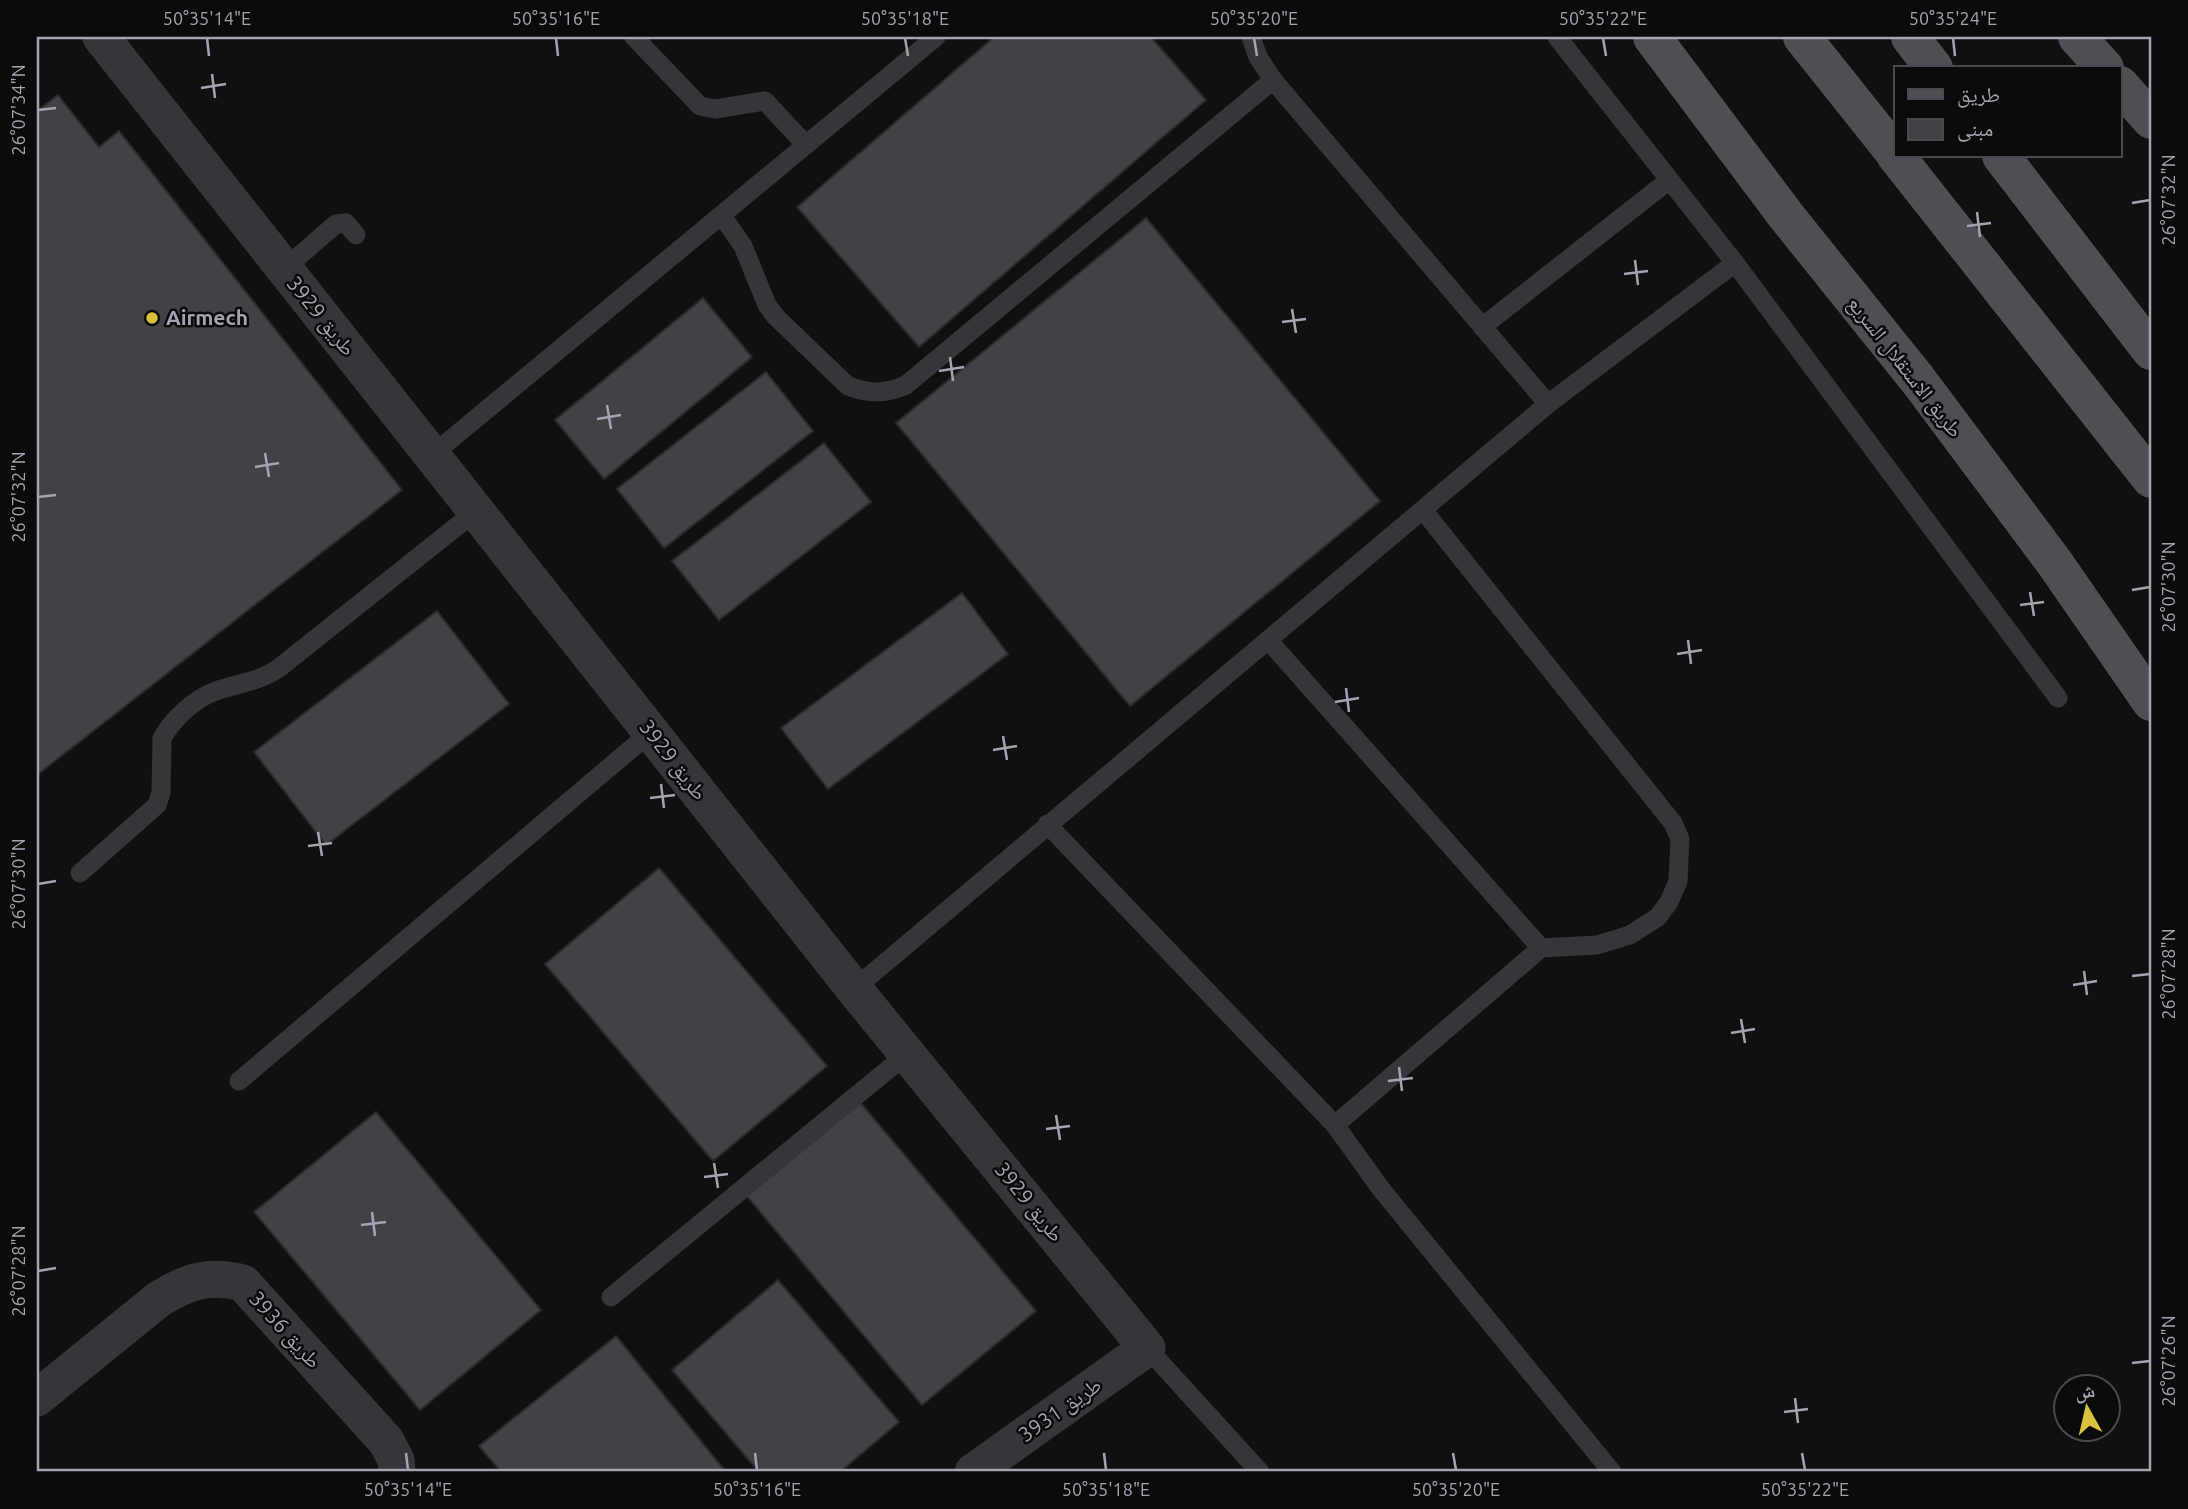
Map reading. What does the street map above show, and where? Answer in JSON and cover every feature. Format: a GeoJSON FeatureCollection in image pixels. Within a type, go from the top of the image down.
{"type":"FeatureCollection","features":[{"type":"Feature","properties":{"kind":"main road","name":"طريق الاستقلال السريع"},"geometry":{"type":"LineString","coordinates":[[1652,37],[2054,562],[2151,702]]}},
{"type":"Feature","properties":{"kind":"main road"},"geometry":{"type":"LineString","coordinates":[[1802,37],[1894,152]]}},
{"type":"Feature","properties":{"kind":"main road"},"geometry":{"type":"LineString","coordinates":[[1910,37],[1932,66]]}},
{"type":"Feature","properties":{"kind":"main road"},"geometry":{"type":"LineString","coordinates":[[2077,37],[2103,66]]}},
{"type":"Feature","properties":{"kind":"main road"},"geometry":{"type":"LineString","coordinates":[[2122,87],[2151,120]]}},
{"type":"Feature","properties":{"kind":"main road"},"geometry":{"type":"LineString","coordinates":[[1898,158],[2151,479]]}},
{"type":"Feature","properties":{"kind":"main road"},"geometry":{"type":"LineString","coordinates":[[2003,158],[2151,351]]}},
{"type":"Feature","properties":{"kind":"street","name":"طريق 3929"},"geometry":{"type":"LineString","coordinates":[[101,37],[854,989],[1147,1348]]}},
{"type":"Feature","properties":{"kind":"street","name":"طريق 3936"},"geometry":{"type":"LineString","coordinates":[[37,1398],[159,1298],[178,1287],[202,1279],[224,1278],[243,1283],[386,1441],[396,1460],[397,1472]]}},
{"type":"Feature","properties":{"kind":"street","name":"طريق 3931"},"geometry":{"type":"LineString","coordinates":[[972,1472],[1147,1348]]}},
{"type":"Feature","properties":{"kind":"lane"},"geometry":{"type":"LineString","coordinates":[[634,37],[700,106],[715,109],[765,101],[806,145]]}},
{"type":"Feature","properties":{"kind":"lane"},"geometry":{"type":"LineString","coordinates":[[1251,37],[1258,57],[1273,80],[1548,404]]}},
{"type":"Feature","properties":{"kind":"lane"},"geometry":{"type":"LineString","coordinates":[[1557,37],[1735,263],[2058,698]]}},
{"type":"Feature","properties":{"kind":"lane"},"geometry":{"type":"LineString","coordinates":[[432,455],[722,216],[931,38]]}},
{"type":"Feature","properties":{"kind":"lane"},"geometry":{"type":"LineString","coordinates":[[722,216],[743,246],[767,305],[776,317],[848,386],[862,391],[892,391],[906,385],[1273,80]]}},
{"type":"Feature","properties":{"kind":"lane"},"geometry":{"type":"LineString","coordinates":[[1482,327],[1668,181]]}},
{"type":"Feature","properties":{"kind":"lane"},"geometry":{"type":"LineString","coordinates":[[284,269],[336,224],[346,223],[356,235]]}},
{"type":"Feature","properties":{"kind":"lane"},"geometry":{"type":"LineString","coordinates":[[854,989],[1548,404],[1735,263]]}},
{"type":"Feature","properties":{"kind":"lane"},"geometry":{"type":"LineString","coordinates":[[1335,1125],[1541,948],[1597,946],[1630,934],[1658,917],[1669,902],[1678,881],[1681,839],[1673,823],[1423,510]]}},
{"type":"Feature","properties":{"kind":"lane"},"geometry":{"type":"LineString","coordinates":[[80,873],[157,805],[161,793],[162,738],[189,708],[217,690],[253,682],[279,668],[476,511]]}},
{"type":"Feature","properties":{"kind":"lane"},"geometry":{"type":"LineString","coordinates":[[1269,640],[1541,948]]}},
{"type":"Feature","properties":{"kind":"lane"},"geometry":{"type":"LineString","coordinates":[[239,1081],[651,732]]}},
{"type":"Feature","properties":{"kind":"lane"},"geometry":{"type":"LineString","coordinates":[[1047,824],[1335,1125],[1381,1189],[1612,1472]]}},
{"type":"Feature","properties":{"kind":"lane"},"geometry":{"type":"LineString","coordinates":[[611,1297],[856,1092],[907,1054]]}},
{"type":"Feature","properties":{"kind":"lane","name":"طريق 3929"},"geometry":{"type":"LineString","coordinates":[[1147,1348],[1260,1472]]}},
{"type":"Feature","properties":{"kind":"building"},"geometry":{"type":"Polygon","coordinates":[[[994,37],[1151,37],[1206,100],[919,347],[797,207],[994,37]]]}},
{"type":"Feature","properties":{"kind":"building","name":"Airmech"},"geometry":{"type":"Polygon","coordinates":[[[58,95],[99,147],[119,131],[402,490],[37,775],[37,111],[58,95]]]}},
{"type":"Feature","properties":{"kind":"building"},"geometry":{"type":"Polygon","coordinates":[[[1146,218],[1380,501],[1130,706],[896,423],[1146,218]]]}},
{"type":"Feature","properties":{"kind":"building"},"geometry":{"type":"Polygon","coordinates":[[[703,298],[752,357],[604,479],[555,420],[703,298]]]}},
{"type":"Feature","properties":{"kind":"building"},"geometry":{"type":"Polygon","coordinates":[[[766,372],[813,431],[664,548],[617,489],[766,372]]]}},
{"type":"Feature","properties":{"kind":"building"},"geometry":{"type":"Polygon","coordinates":[[[824,443],[871,502],[719,620],[672,561],[824,443]]]}},
{"type":"Feature","properties":{"kind":"building"},"geometry":{"type":"Polygon","coordinates":[[[962,593],[1008,654],[828,789],[781,728],[962,593]]]}},
{"type":"Feature","properties":{"kind":"building"},"geometry":{"type":"Polygon","coordinates":[[[437,611],[509,704],[326,845],[254,752],[437,611]]]}},
{"type":"Feature","properties":{"kind":"building"},"geometry":{"type":"Polygon","coordinates":[[[659,868],[827,1066],[713,1161],[545,964],[659,868]]]}},
{"type":"Feature","properties":{"kind":"building"},"geometry":{"type":"Polygon","coordinates":[[[859,1101],[1036,1311],[922,1405],[746,1195],[859,1101]]]}},
{"type":"Feature","properties":{"kind":"building"},"geometry":{"type":"Polygon","coordinates":[[[376,1112],[541,1310],[420,1410],[254,1212],[376,1112]]]}},
{"type":"Feature","properties":{"kind":"building"},"geometry":{"type":"Polygon","coordinates":[[[778,1280],[899,1422],[840,1472],[759,1472],[672,1370],[778,1280]]]}},
{"type":"Feature","properties":{"kind":"building"},"geometry":{"type":"Polygon","coordinates":[[[616,1336],[726,1472],[501,1472],[479,1446],[616,1336]]]}},
{"type":"Feature","properties":{"kind":"place","name":"Airmech"},"geometry":{"type":"Point","coordinates":[152,318]}}]}
